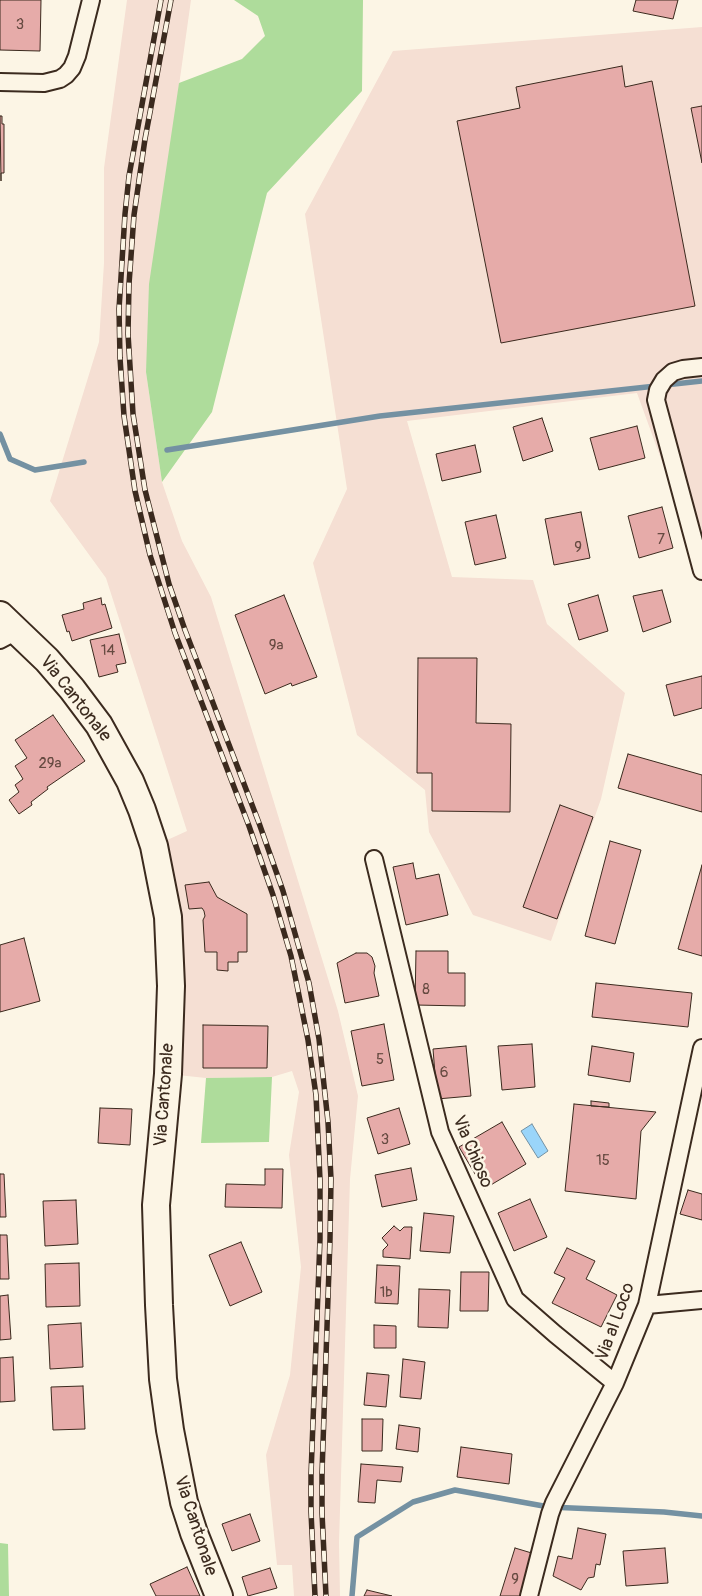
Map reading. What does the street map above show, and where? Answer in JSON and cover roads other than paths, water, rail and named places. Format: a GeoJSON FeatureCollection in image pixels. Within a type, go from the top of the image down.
{"type":"FeatureCollection","features":[{"type":"Feature","properties":{"kind":"main road","name":"Via Cantonale"},"geometry":{"type":"LineString","coordinates":[[6,629],[72,690],[99,725],[130,780],[142,810],[158,864],[168,917],[171,986],[168,1074],[156,1205],[163,1378],[170,1430],[184,1502],[219,1596]]}},
{"type":"Feature","properties":{"kind":"street"},"geometry":{"type":"LineString","coordinates":[[0,82],[44,83],[60,79],[66,75],[72,68],[77,56],[91,0]]}},
{"type":"Feature","properties":{"kind":"street"},"geometry":{"type":"LineString","coordinates":[[702,367],[673,372],[664,380],[658,390],[656,400],[702,571]]}},
{"type":"Feature","properties":{"kind":"street","name":"Via Chioso"},"geometry":{"type":"LineString","coordinates":[[374,859],[440,1132],[515,1299],[615,1383]]}},
{"type":"Feature","properties":{"kind":"street","name":"Via al Loco"},"geometry":{"type":"LineString","coordinates":[[529,1596],[552,1509],[615,1383],[647,1305],[702,1048]]}},
{"type":"Feature","properties":{"kind":"street"},"geometry":{"type":"LineString","coordinates":[[647,1305],[702,1300]]}},
{"type":"Feature","properties":{"kind":"water"},"geometry":{"type":"Polygon","coordinates":[[[532,1124],[548,1151],[538,1158],[521,1131],[532,1124]]]}},
{"type":"Feature","properties":{"kind":"waterway"},"geometry":{"type":"LineString","coordinates":[[167,450],[380,416],[702,381]]}},
{"type":"Feature","properties":{"kind":"waterway"},"geometry":{"type":"LineString","coordinates":[[0,434],[10,459],[35,470],[84,462]]}},
{"type":"Feature","properties":{"kind":"waterway"},"geometry":{"type":"LineString","coordinates":[[352,1596],[357,1537],[413,1502],[455,1490],[549,1507],[664,1512],[702,1516]]}},
{"type":"Feature","properties":{"kind":"railway"},"geometry":{"type":"LineString","coordinates":[[161,0],[129,176],[125,214],[119,309],[124,416],[135,491],[150,555],[175,633],[249,826],[273,895],[291,956],[308,1040],[316,1095],[320,1180],[320,1239],[311,1474],[315,1596]]}},
{"type":"Feature","properties":{"kind":"railway"},"geometry":{"type":"LineString","coordinates":[[171,0],[145,139],[134,215],[129,284],[128,334],[133,414],[145,490],[169,584],[283,891],[309,983],[319,1039],[328,1122],[331,1179],[322,1473],[326,1596]]}}]}
